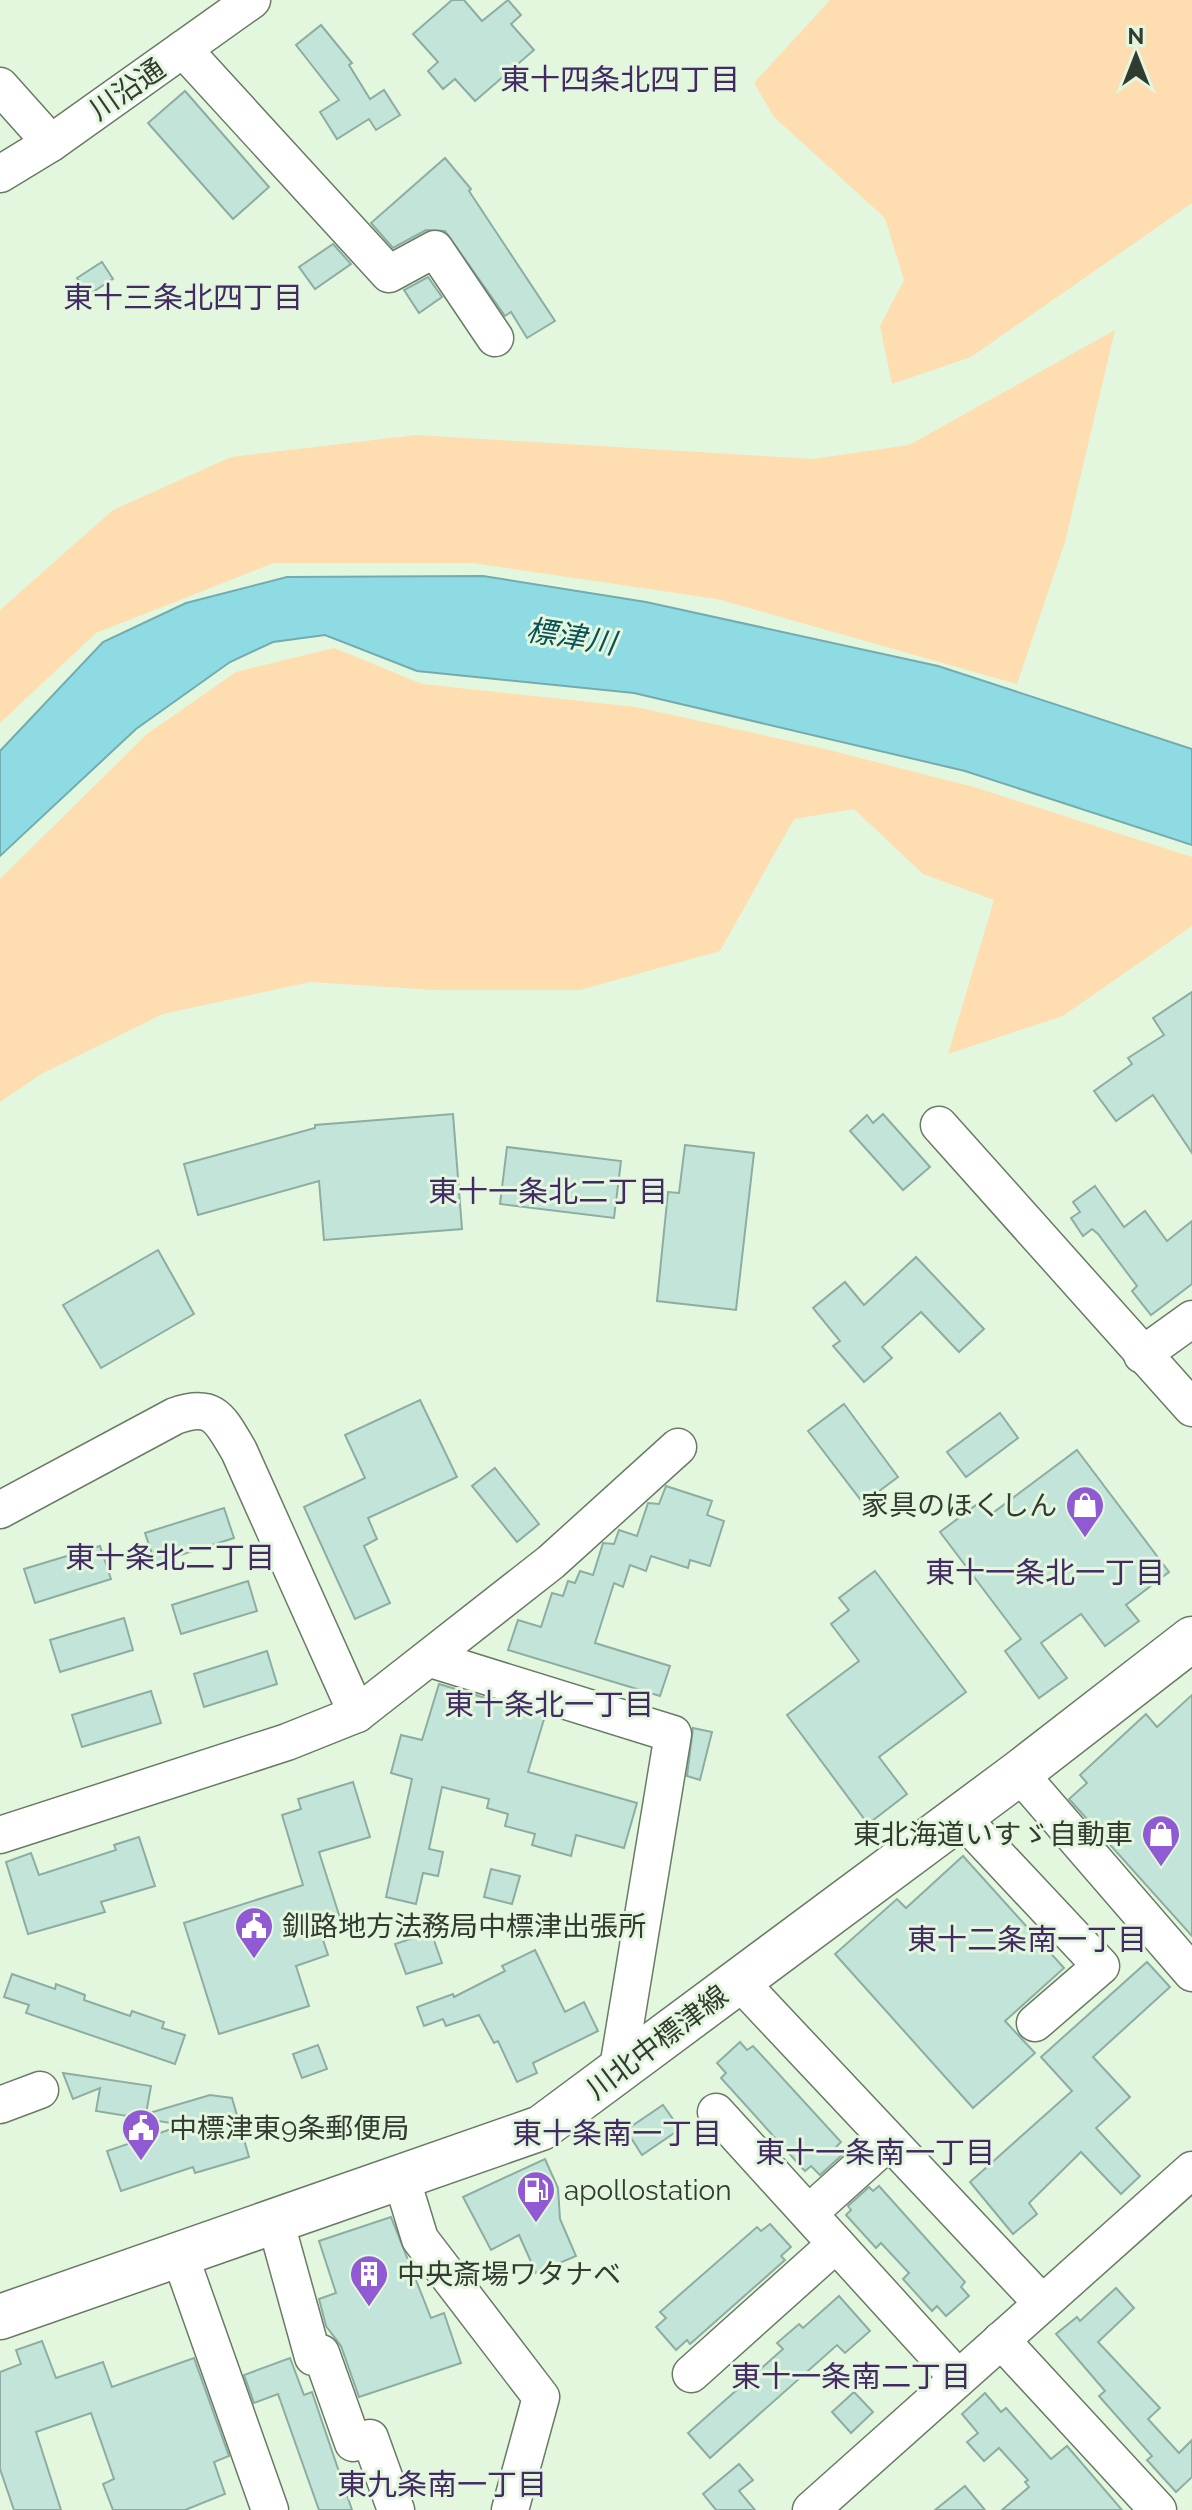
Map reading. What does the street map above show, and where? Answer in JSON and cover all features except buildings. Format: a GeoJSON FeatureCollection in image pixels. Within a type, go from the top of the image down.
{"type":"FeatureCollection","features":[{"type":"Feature","properties":{"kind":"main road","name":"川北中標津線"},"geometry":{"type":"LineString","coordinates":[[0,2317],[541,2128],[1019,1773],[1192,1639]]}},
{"type":"Feature","properties":{"kind":"street","name":"川沿通"},"geometry":{"type":"LineString","coordinates":[[0,174],[51,143],[252,0]]}},
{"type":"Feature","properties":{"kind":"street"},"geometry":{"type":"LineString","coordinates":[[183,49],[389,274],[435,249],[495,338]]}},
{"type":"Feature","properties":{"kind":"street"},"geometry":{"type":"LineString","coordinates":[[0,86],[51,143]]}},
{"type":"Feature","properties":{"kind":"street"},"geometry":{"type":"LineString","coordinates":[[939,1125],[1192,1408]]}},
{"type":"Feature","properties":{"kind":"street"},"geometry":{"type":"LineString","coordinates":[[1142,1355],[1192,1319]]}},
{"type":"Feature","properties":{"kind":"street"},"geometry":{"type":"LineString","coordinates":[[0,1510],[175,1416],[196,1408],[213,1413],[239,1451],[357,1714]]}},
{"type":"Feature","properties":{"kind":"street"},"geometry":{"type":"LineString","coordinates":[[0,1835],[287,1742],[357,1714],[551,1562],[678,1447]]}},
{"type":"Feature","properties":{"kind":"street"},"geometry":{"type":"LineString","coordinates":[[431,1659],[673,1734],[617,2074]]}},
{"type":"Feature","properties":{"kind":"street"},"geometry":{"type":"LineString","coordinates":[[1019,1773],[1192,1973]]}},
{"type":"Feature","properties":{"kind":"street"},"geometry":{"type":"LineString","coordinates":[[960,1816],[1101,1966],[1035,2023]]}},
{"type":"Feature","properties":{"kind":"street"},"geometry":{"type":"LineString","coordinates":[[738,1980],[1041,2302]]}},
{"type":"Feature","properties":{"kind":"street"},"geometry":{"type":"LineString","coordinates":[[0,2105],[40,2090]]}},
{"type":"Feature","properties":{"kind":"street"},"geometry":{"type":"LineString","coordinates":[[716,2112],[958,2378]]}},
{"type":"Feature","properties":{"kind":"street"},"geometry":{"type":"LineString","coordinates":[[809,2213],[889,2141]]}},
{"type":"Feature","properties":{"kind":"street"},"geometry":{"type":"LineString","coordinates":[[811,2510],[1192,2170]]}},
{"type":"Feature","properties":{"kind":"street"},"geometry":{"type":"LineString","coordinates":[[401,2177],[420,2239],[541,2397],[510,2510]]}},
{"type":"Feature","properties":{"kind":"street"},"geometry":{"type":"LineString","coordinates":[[275,2220],[313,2357],[321,2353],[353,2443],[370,2438],[396,2510]]}},
{"type":"Feature","properties":{"kind":"street"},"geometry":{"type":"LineString","coordinates":[[691,2374],[836,2244]]}},
{"type":"Feature","properties":{"kind":"street"},"geometry":{"type":"LineString","coordinates":[[179,2253],[270,2510]]}},
{"type":"Feature","properties":{"kind":"street"},"geometry":{"type":"LineString","coordinates":[[1001,2340],[1158,2510]]}},
{"type":"Feature","properties":{"kind":"shaded area"},"geometry":{"type":"Polygon","coordinates":[[[830,0],[1192,0],[1192,203],[971,357],[892,384],[880,326],[904,280],[885,218],[774,117],[754,83],[830,0]]]}},
{"type":"Feature","properties":{"kind":"shaded area"},"geometry":{"type":"Polygon","coordinates":[[[1115,330],[1065,542],[1017,684],[717,599],[472,563],[274,563],[96,633],[0,723],[0,610],[113,510],[231,457],[416,435],[813,459],[909,445],[1115,330]]]}},
{"type":"Feature","properties":{"kind":"shaded area"},"geometry":{"type":"Polygon","coordinates":[[[334,648],[422,684],[636,707],[821,748],[974,787],[1192,857],[1192,926],[1063,1016],[948,1054],[994,900],[923,874],[854,809],[794,819],[720,951],[580,990],[435,990],[310,982],[163,1014],[43,1073],[0,1102],[0,879],[147,734],[236,672],[334,648]]]}},
{"type":"Feature","properties":{"kind":"water","name":"標津川"},"geometry":{"type":"Polygon","coordinates":[[[483,576],[646,602],[938,666],[1192,749],[1192,845],[965,771],[634,693],[417,671],[325,635],[273,642],[230,662],[136,729],[0,856],[0,751],[103,642],[186,603],[287,577],[483,576]]]}},
{"type":"Feature","properties":{"kind":"place","name":"家具のほくしん"},"geometry":{"type":"Point","coordinates":[1085,1539]}},
{"type":"Feature","properties":{"kind":"place","name":"東北海道いすゞ自動車"},"geometry":{"type":"Point","coordinates":[1161,1868]}},
{"type":"Feature","properties":{"kind":"place","name":"釧路地方法務局中標津出張所"},"geometry":{"type":"Point","coordinates":[254,1960]}},
{"type":"Feature","properties":{"kind":"place","name":"中標津東9条郵便局"},"geometry":{"type":"Point","coordinates":[141,2162]}},
{"type":"Feature","properties":{"kind":"place","name":"apollostation"},"geometry":{"type":"Point","coordinates":[536,2224]}},
{"type":"Feature","properties":{"kind":"place","name":"中央斎場ワタナベ"},"geometry":{"type":"Point","coordinates":[369,2308]}},
{"type":"Feature","properties":{"kind":"district","name":"東十四条北四丁目"},"geometry":{"type":"Point","coordinates":[620,80]}},
{"type":"Feature","properties":{"kind":"district","name":"東十三条北四丁目"},"geometry":{"type":"Point","coordinates":[183,298]}},
{"type":"Feature","properties":{"kind":"district","name":"東十一条北二丁目"},"geometry":{"type":"Point","coordinates":[548,1192]}},
{"type":"Feature","properties":{"kind":"district","name":"東十条北二丁目"},"geometry":{"type":"Point","coordinates":[170,1558]}},
{"type":"Feature","properties":{"kind":"district","name":"東十一条北一丁目"},"geometry":{"type":"Point","coordinates":[1045,1573]}},
{"type":"Feature","properties":{"kind":"district","name":"東十条北一丁目"},"geometry":{"type":"Point","coordinates":[549,1705]}},
{"type":"Feature","properties":{"kind":"district","name":"東十二条南一丁目"},"geometry":{"type":"Point","coordinates":[1027,1940]}},
{"type":"Feature","properties":{"kind":"district","name":"東十条南一丁目"},"geometry":{"type":"Point","coordinates":[617,2134]}},
{"type":"Feature","properties":{"kind":"district","name":"東十一条南一丁目"},"geometry":{"type":"Point","coordinates":[875,2153]}},
{"type":"Feature","properties":{"kind":"district","name":"東十一条南二丁目"},"geometry":{"type":"Point","coordinates":[851,2377]}},
{"type":"Feature","properties":{"kind":"district","name":"東九条南一丁目"},"geometry":{"type":"Point","coordinates":[442,2485]}}]}
